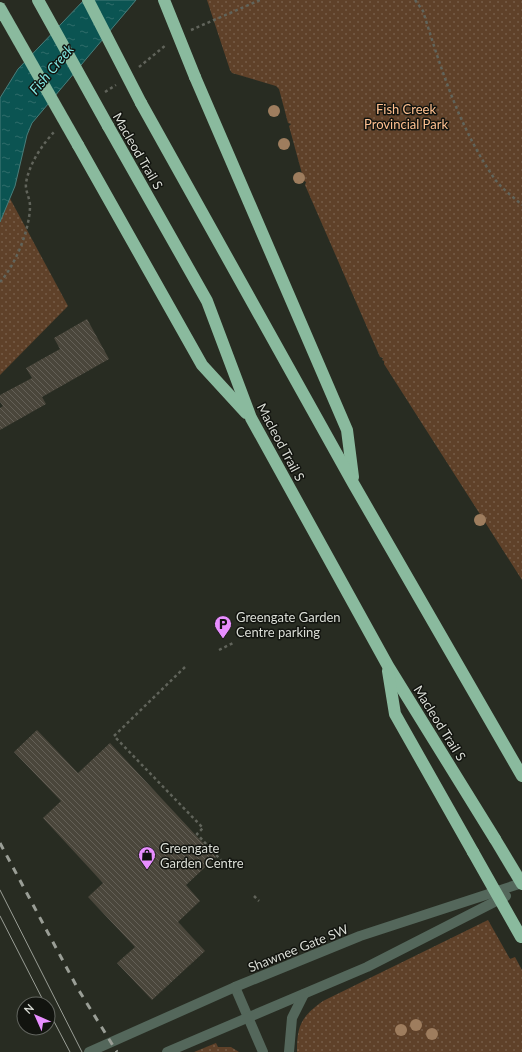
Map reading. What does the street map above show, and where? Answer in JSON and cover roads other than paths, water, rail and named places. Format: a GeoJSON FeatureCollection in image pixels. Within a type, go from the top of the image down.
{"type":"FeatureCollection","features":[{"type":"Feature","properties":{"kind":"highway","name":"Macleod Trail S"},"geometry":{"type":"LineString","coordinates":[[38,0],[208,301],[251,418],[388,666],[522,884]]}},
{"type":"Feature","properties":{"kind":"highway","name":"Macleod Trail S"},"geometry":{"type":"LineString","coordinates":[[88,0],[140,103],[353,482],[522,776]]}},
{"type":"Feature","properties":{"kind":"highway"},"geometry":{"type":"LineString","coordinates":[[164,0],[195,76],[347,430],[353,482]]}},
{"type":"Feature","properties":{"kind":"highway"},"geometry":{"type":"LineString","coordinates":[[0,8],[202,365],[251,418]]}},
{"type":"Feature","properties":{"kind":"highway"},"geometry":{"type":"LineString","coordinates":[[388,666],[395,714],[521,939]]}},
{"type":"Feature","properties":{"kind":"street","name":"Shawnee Gate SW"},"geometry":{"type":"LineString","coordinates":[[89,1052],[235,987],[360,936],[522,884]]}},
{"type":"Feature","properties":{"kind":"street"},"geometry":{"type":"LineString","coordinates":[[167,1052],[368,967],[522,888]]}},
{"type":"Feature","properties":{"kind":"street"},"geometry":{"type":"LineString","coordinates":[[235,987],[247,1018],[263,1052]]}},
{"type":"Feature","properties":{"kind":"street"},"geometry":{"type":"LineString","coordinates":[[289,1052],[292,1018],[304,994]]}},
{"type":"Feature","properties":{"kind":"water","name":"Fish Creek"},"geometry":{"type":"Polygon","coordinates":[[[84,0],[136,0],[32,123],[27,135],[15,186],[0,222],[0,98],[18,69],[84,0]]]}},
{"type":"Feature","properties":{"kind":"tram line"},"geometry":{"type":"LineString","coordinates":[[0,890],[82,1052]]}},
{"type":"Feature","properties":{"kind":"tram line"},"geometry":{"type":"LineString","coordinates":[[0,916],[41,996]]}},
{"type":"Feature","properties":{"kind":"tram line"},"geometry":{"type":"LineString","coordinates":[[56,1025],[70,1052]]}},
{"type":"Feature","properties":{"kind":"railway"},"geometry":{"type":"LineString","coordinates":[[0,843],[78,989],[117,1052]]}},
{"type":"Feature","properties":{"kind":"place","name":"Greengate Garden Centre parking"},"geometry":{"type":"Point","coordinates":[223,639]}},
{"type":"Feature","properties":{"kind":"place","name":"Greengate Garden Centre"},"geometry":{"type":"Point","coordinates":[147,870]}},
{"type":"Feature","properties":{"kind":"park label","name":"Fish Creek Provincial Park"},"geometry":{"type":"Point","coordinates":[406,116]}}]}
